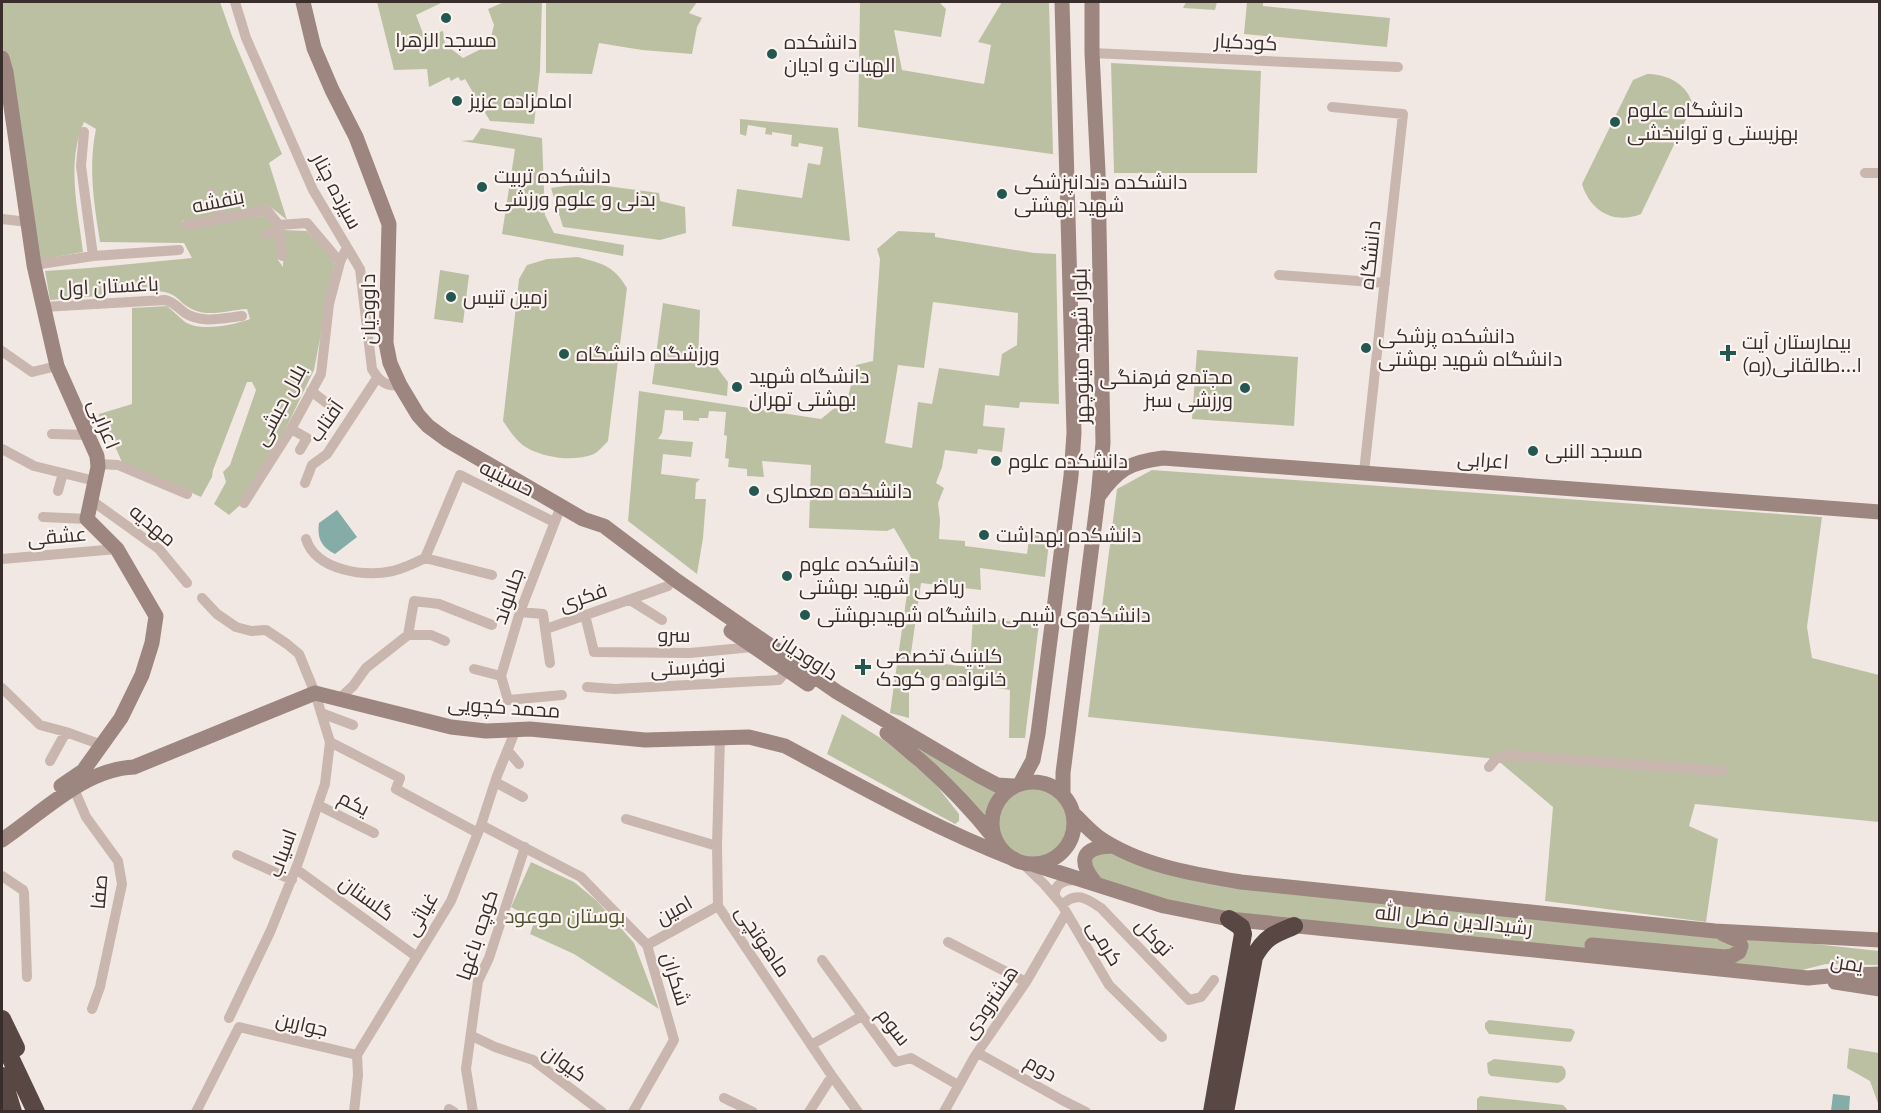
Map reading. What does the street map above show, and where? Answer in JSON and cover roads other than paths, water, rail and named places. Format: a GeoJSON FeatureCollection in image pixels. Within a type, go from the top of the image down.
{"type":"FeatureCollection","features":[{"type":"Feature","properties":{"kind":"highway"},"geometry":{"type":"LineString","coordinates":[[1212,1112],[1243,934],[1241,927],[1229,919]]}},
{"type":"Feature","properties":{"kind":"highway"},"geometry":{"type":"LineString","coordinates":[[1225,1112],[1254,957],[1262,943],[1274,933],[1294,926]]}},
{"type":"Feature","properties":{"kind":"highway"},"geometry":{"type":"LineString","coordinates":[[2,1019],[24,1064],[21,1081]]}},
{"type":"Feature","properties":{"kind":"highway"},"geometry":{"type":"LineString","coordinates":[[2,1040],[36,1112]]}},
{"type":"Feature","properties":{"kind":"highway"},"geometry":{"type":"LineString","coordinates":[[2,1076],[13,1112]]}},
{"type":"Feature","properties":{"kind":"main road","name":"داوودیان"},"geometry":{"type":"LineString","coordinates":[[295,2],[305,51],[323,91],[347,117]]}},
{"type":"Feature","properties":{"kind":"main road","name":"داوودیان"},"geometry":{"type":"LineString","coordinates":[[303,2],[314,48],[363,152],[389,224],[386,343],[390,363],[418,415],[428,426],[447,440],[583,519],[604,526],[677,581],[903,738],[970,807],[995,839]]}},
{"type":"Feature","properties":{"kind":"main road","name":"بلوار شهید مینوچهر"},"geometry":{"type":"LineString","coordinates":[[1017,785],[1033,760],[1038,734],[1071,476],[1074,433],[1062,2]]}},
{"type":"Feature","properties":{"kind":"main road","name":"بلوار شهید مینوچهر"},"geometry":{"type":"LineString","coordinates":[[1064,795],[1064,773],[1103,442],[1092,2]]}},
{"type":"Feature","properties":{"kind":"main road","name":"اعرابی"},"geometry":{"type":"LineString","coordinates":[[2,58],[6,72],[34,265],[43,308],[57,366],[98,456],[87,519]]}},
{"type":"Feature","properties":{"kind":"main road","name":"اعرابی"},"geometry":{"type":"LineString","coordinates":[[1098,497],[1112,478],[1128,467],[1146,460],[1163,458],[1880,512]]}},
{"type":"Feature","properties":{"kind":"main road"},"geometry":{"type":"LineString","coordinates":[[2,839],[13,819],[83,771],[121,718],[142,675],[152,643],[156,616],[117,549],[87,519]]}},
{"type":"Feature","properties":{"kind":"main road","name":"داوودیان"},"geometry":{"type":"LineString","coordinates":[[583,519],[598,534],[668,586],[787,670],[903,738],[978,776],[997,784],[1017,785]]}},
{"type":"Feature","properties":{"kind":"main road"},"geometry":{"type":"LineString","coordinates":[[2,839],[41,810],[105,771],[134,767],[315,693]]}},
{"type":"Feature","properties":{"kind":"main road","name":"محمد کچویی"},"geometry":{"type":"LineString","coordinates":[[315,693],[409,720],[486,731],[530,729],[645,740],[749,738],[785,746],[910,813],[968,841],[1023,862]]}},
{"type":"Feature","properties":{"kind":"main road"},"geometry":{"type":"LineString","coordinates":[[1031,782],[1054,787],[1064,795],[1073,813],[1074,826],[1065,849],[1056,857],[1044,862],[1023,862],[1000,847],[992,827],[992,815],[996,803],[1004,794],[1017,785],[1031,782]]}},
{"type":"Feature","properties":{"kind":"main road","name":"رشیدالدین فضل الله"},"geometry":{"type":"LineString","coordinates":[[1073,813],[1095,834],[1113,846],[1180,870],[1241,882],[1715,931],[1880,940]]}},
{"type":"Feature","properties":{"kind":"main road"},"geometry":{"type":"LineString","coordinates":[[1090,882],[1085,857],[1098,847],[1113,846]]}},
{"type":"Feature","properties":{"kind":"main road","name":"رشیدالدین فضل الله"},"geometry":{"type":"LineString","coordinates":[[1023,862],[1164,906],[1229,919],[1808,978],[1829,975],[1880,974]]}},
{"type":"Feature","properties":{"kind":"main road"},"geometry":{"type":"LineString","coordinates":[[1524,948],[1574,944],[1725,957],[1739,952],[1741,946],[1738,941],[1715,931]]}},
{"type":"Feature","properties":{"kind":"main road","name":"یمن"},"geometry":{"type":"LineString","coordinates":[[1808,978],[1880,989]]}},
{"type":"Feature","properties":{"kind":"street","name":"سیزده چنار"},"geometry":{"type":"LineString","coordinates":[[235,2],[246,38],[313,190],[360,269],[370,359],[377,378]]}},
{"type":"Feature","properties":{"kind":"street","name":"کودکیار"},"geometry":{"type":"LineString","coordinates":[[1092,53],[1398,67]]}},
{"type":"Feature","properties":{"kind":"street","name":"دانشگاه"},"geometry":{"type":"LineString","coordinates":[[1332,107],[1403,114],[1364,472]]}},
{"type":"Feature","properties":{"kind":"street"},"geometry":{"type":"LineString","coordinates":[[84,132],[81,166],[93,256]]}},
{"type":"Feature","properties":{"kind":"street"},"geometry":{"type":"LineString","coordinates":[[1865,173],[1880,173]]}},
{"type":"Feature","properties":{"kind":"street"},"geometry":{"type":"LineString","coordinates":[[211,193],[221,219]]}},
{"type":"Feature","properties":{"kind":"street","name":"بنفشه"},"geometry":{"type":"LineString","coordinates":[[186,225],[267,210],[280,228]]}},
{"type":"Feature","properties":{"kind":"street"},"geometry":{"type":"LineString","coordinates":[[2,219],[28,222]]}},
{"type":"Feature","properties":{"kind":"street"},"geometry":{"type":"LineString","coordinates":[[266,234],[280,228],[307,223],[340,262]]}},
{"type":"Feature","properties":{"kind":"street"},"geometry":{"type":"LineString","coordinates":[[280,228],[282,255]]}},
{"type":"Feature","properties":{"kind":"street","name":"بلال حبشی"},"geometry":{"type":"LineString","coordinates":[[244,503],[291,429],[321,374],[328,304],[340,262],[347,247]]}},
{"type":"Feature","properties":{"kind":"street"},"geometry":{"type":"LineString","coordinates":[[34,265],[93,256],[179,250]]}},
{"type":"Feature","properties":{"kind":"street"},"geometry":{"type":"LineString","coordinates":[[1279,275],[1385,283]]}},
{"type":"Feature","properties":{"kind":"street","name":"باغستان اول"},"geometry":{"type":"LineString","coordinates":[[43,308],[165,300],[171,301],[183,312],[203,320],[242,315]]}},
{"type":"Feature","properties":{"kind":"street"},"geometry":{"type":"LineString","coordinates":[[2,351],[32,372],[57,366]]}},
{"type":"Feature","properties":{"kind":"street"},"geometry":{"type":"LineString","coordinates":[[377,378],[392,386],[400,385]]}},
{"type":"Feature","properties":{"kind":"street","name":"آفتاب"},"geometry":{"type":"LineString","coordinates":[[304,483],[312,465],[327,454],[377,378]]}},
{"type":"Feature","properties":{"kind":"street"},"geometry":{"type":"LineString","coordinates":[[311,392],[328,404]]}},
{"type":"Feature","properties":{"kind":"street"},"geometry":{"type":"LineString","coordinates":[[291,429],[307,438],[300,450]]}},
{"type":"Feature","properties":{"kind":"street"},"geometry":{"type":"LineString","coordinates":[[52,434],[88,435]]}},
{"type":"Feature","properties":{"kind":"street"},"geometry":{"type":"LineString","coordinates":[[2,449],[34,466],[95,481]]}},
{"type":"Feature","properties":{"kind":"street"},"geometry":{"type":"LineString","coordinates":[[98,464],[118,465],[187,494]]}},
{"type":"Feature","properties":{"kind":"street"},"geometry":{"type":"LineString","coordinates":[[58,491],[63,473]]}},
{"type":"Feature","properties":{"kind":"street","name":"حسینیه"},"geometry":{"type":"LineString","coordinates":[[425,558],[460,475],[555,522]]}},
{"type":"Feature","properties":{"kind":"street","name":"مهدیه"},"geometry":{"type":"LineString","coordinates":[[91,500],[159,549],[187,583]]}},
{"type":"Feature","properties":{"kind":"street","name":"جلالوند"},"geometry":{"type":"LineString","coordinates":[[501,676],[520,612],[561,506]]}},
{"type":"Feature","properties":{"kind":"street"},"geometry":{"type":"LineString","coordinates":[[43,517],[87,519]]}},
{"type":"Feature","properties":{"kind":"street"},"geometry":{"type":"LineString","coordinates":[[306,539],[310,549],[318,558],[354,571],[394,571],[425,558],[492,575]]}},
{"type":"Feature","properties":{"kind":"street","name":"عشقی"},"geometry":{"type":"LineString","coordinates":[[2,559],[117,549]]}},
{"type":"Feature","properties":{"kind":"street","name":"فکری"},"geometry":{"type":"LineString","coordinates":[[520,612],[543,614],[546,629],[668,586]]}},
{"type":"Feature","properties":{"kind":"street"},"geometry":{"type":"LineString","coordinates":[[202,598],[217,614],[236,627],[251,631],[266,630],[287,644],[298,654],[315,693]]}},
{"type":"Feature","properties":{"kind":"street"},"geometry":{"type":"LineString","coordinates":[[630,600],[662,620]]}},
{"type":"Feature","properties":{"kind":"street"},"geometry":{"type":"LineString","coordinates":[[408,635],[414,601],[439,604],[492,625]]}},
{"type":"Feature","properties":{"kind":"street","name":"سرو"},"geometry":{"type":"LineString","coordinates":[[585,615],[594,652],[690,653],[753,647]]}},
{"type":"Feature","properties":{"kind":"street"},"geometry":{"type":"LineString","coordinates":[[546,629],[550,663]]}},
{"type":"Feature","properties":{"kind":"street"},"geometry":{"type":"LineString","coordinates":[[339,699],[353,686],[366,668],[408,635],[431,634],[445,641]]}},
{"type":"Feature","properties":{"kind":"street"},"geometry":{"type":"LineString","coordinates":[[474,669],[501,676],[508,700],[562,695]]}},
{"type":"Feature","properties":{"kind":"street","name":"نوفرستی"},"geometry":{"type":"LineString","coordinates":[[587,687],[615,689],[779,680],[787,670]]}},
{"type":"Feature","properties":{"kind":"street"},"geometry":{"type":"LineString","coordinates":[[2,688],[40,725],[102,746]]}},
{"type":"Feature","properties":{"kind":"street","name":"اسیاب"},"geometry":{"type":"LineString","coordinates":[[229,1018],[271,930],[294,874],[325,784],[330,742],[315,693]]}},
{"type":"Feature","properties":{"kind":"street"},"geometry":{"type":"LineString","coordinates":[[321,713],[353,725]]}},
{"type":"Feature","properties":{"kind":"street","name":"غیاثی"},"geometry":{"type":"LineString","coordinates":[[357,1055],[451,900],[516,729]]}},
{"type":"Feature","properties":{"kind":"street"},"geometry":{"type":"LineString","coordinates":[[50,760],[66,732]]}},
{"type":"Feature","properties":{"kind":"street","name":"ماهوتچی"},"geometry":{"type":"LineString","coordinates":[[720,737],[717,906],[858,1112]]}},
{"type":"Feature","properties":{"kind":"street","name":"شکران"},"geometry":{"type":"LineString","coordinates":[[330,742],[400,778],[396,789],[479,829],[525,847],[581,877],[647,945],[674,1040],[633,1112]]}},
{"type":"Feature","properties":{"kind":"street"},"geometry":{"type":"LineString","coordinates":[[508,751],[519,764]]}},
{"type":"Feature","properties":{"kind":"street"},"geometry":{"type":"LineString","coordinates":[[1489,767],[1496,759],[1509,755],[1722,771]]}},
{"type":"Feature","properties":{"kind":"street"},"geometry":{"type":"LineString","coordinates":[[495,782],[523,797]]}},
{"type":"Feature","properties":{"kind":"street","name":"صفا"},"geometry":{"type":"LineString","coordinates":[[74,789],[86,817],[118,861],[122,884],[100,987],[92,1009]]}},
{"type":"Feature","properties":{"kind":"street","name":"یکم"},"geometry":{"type":"LineString","coordinates":[[318,805],[374,833]]}},
{"type":"Feature","properties":{"kind":"street"},"geometry":{"type":"LineString","coordinates":[[626,819],[717,846]]}},
{"type":"Feature","properties":{"kind":"street","name":"کوچه باغها"},"geometry":{"type":"LineString","coordinates":[[473,1112],[466,1069],[478,981],[489,958],[525,847]]}},
{"type":"Feature","properties":{"kind":"street","name":"گلستان"},"geometry":{"type":"LineString","coordinates":[[237,855],[294,874],[417,957]]}},
{"type":"Feature","properties":{"kind":"street","name":"کرمی"},"geometry":{"type":"LineString","coordinates":[[1023,862],[1061,905],[1109,985],[1162,1037]]}},
{"type":"Feature","properties":{"kind":"street"},"geometry":{"type":"LineString","coordinates":[[2,876],[24,893],[27,977]]}},
{"type":"Feature","properties":{"kind":"street","name":"هشترودی"},"geometry":{"type":"LineString","coordinates":[[944,1112],[978,1053],[1026,982],[1061,905],[1055,891],[1058,885],[1065,881],[1090,882]]}},
{"type":"Feature","properties":{"kind":"street","name":"توکل"},"geometry":{"type":"LineString","coordinates":[[1061,905],[1068,899],[1076,897],[1087,899],[1101,908],[1190,1000],[1201,996],[1214,980]]}},
{"type":"Feature","properties":{"kind":"street","name":"امین"},"geometry":{"type":"LineString","coordinates":[[647,945],[717,906]]}},
{"type":"Feature","properties":{"kind":"street"},"geometry":{"type":"LineString","coordinates":[[948,942],[1026,982]]}},
{"type":"Feature","properties":{"kind":"street","name":"سوم"},"geometry":{"type":"LineString","coordinates":[[822,960],[896,1062],[911,1058],[958,1085]]}},
{"type":"Feature","properties":{"kind":"street"},"geometry":{"type":"LineString","coordinates":[[811,1045],[862,1016]]}},
{"type":"Feature","properties":{"kind":"street","name":"جوارین"},"geometry":{"type":"LineString","coordinates":[[196,1112],[238,1027],[357,1055]]}},
{"type":"Feature","properties":{"kind":"street","name":"کیوان"},"geometry":{"type":"LineString","coordinates":[[472,1036],[495,1047],[533,1060],[602,1112]]}},
{"type":"Feature","properties":{"kind":"street","name":"دوم"},"geometry":{"type":"LineString","coordinates":[[978,1053],[1086,1112]]}},
{"type":"Feature","properties":{"kind":"street"},"geometry":{"type":"LineString","coordinates":[[354,1112],[358,1075],[357,1055]]}},
{"type":"Feature","properties":{"kind":"street"},"geometry":{"type":"LineString","coordinates":[[809,1112],[832,1076]]}},
{"type":"Feature","properties":{"kind":"street"},"geometry":{"type":"LineString","coordinates":[[724,1098],[753,1112]]}},
{"type":"Feature","properties":{"kind":"water"},"geometry":{"type":"Polygon","coordinates":[[[337,510],[357,537],[335,554],[323,545],[319,538],[319,523],[337,510]]]}},
{"type":"Feature","properties":{"kind":"water"},"geometry":{"type":"Polygon","coordinates":[[[1833,1094],[1850,1096],[1849,1111],[1831,1111],[1833,1094]]]}},
{"type":"Feature","properties":{"kind":"place","name":"مسجد الزهرا"},"geometry":{"type":"Point","coordinates":[446,18]}},
{"type":"Feature","properties":{"kind":"place","name":"دانشکده الهیات و ادیان"},"geometry":{"type":"Point","coordinates":[772,54]}},
{"type":"Feature","properties":{"kind":"place","name":"امامزاده عزیز"},"geometry":{"type":"Point","coordinates":[457,101]}},
{"type":"Feature","properties":{"kind":"place","name":"دانشگاه علوم بهزیستی و توانبخشی"},"geometry":{"type":"Point","coordinates":[1615,122]}},
{"type":"Feature","properties":{"kind":"place","name":"دانشکده تربیت بدنی و علوم ورزشی"},"geometry":{"type":"Point","coordinates":[482,187]}},
{"type":"Feature","properties":{"kind":"place","name":"دانشکده دندانپزشکی شهید بهشتی"},"geometry":{"type":"Point","coordinates":[1002,194]}},
{"type":"Feature","properties":{"kind":"place","name":"زمین تنیس"},"geometry":{"type":"Point","coordinates":[451,297]}},
{"type":"Feature","properties":{"kind":"place","name":"دانشکده پزشکی دانشگاه شهید بهشتی"},"geometry":{"type":"Point","coordinates":[1366,348]}},
{"type":"Feature","properties":{"kind":"place","name":"بیمارستان آیت ا...طالقانی(ره)"},"geometry":{"type":"Point","coordinates":[1728,353]}},
{"type":"Feature","properties":{"kind":"place","name":"ورزشگاه دانشگاه"},"geometry":{"type":"Point","coordinates":[564,354]}},
{"type":"Feature","properties":{"kind":"place","name":"دانشگاه شهید بهشتی تهران"},"geometry":{"type":"Point","coordinates":[737,387]}},
{"type":"Feature","properties":{"kind":"place","name":"مجتمع فرهنگی ورزشی سبز"},"geometry":{"type":"Point","coordinates":[1245,388]}},
{"type":"Feature","properties":{"kind":"place","name":"مسجد النبی"},"geometry":{"type":"Point","coordinates":[1533,451]}},
{"type":"Feature","properties":{"kind":"place","name":"دانشکده علوم"},"geometry":{"type":"Point","coordinates":[996,461]}},
{"type":"Feature","properties":{"kind":"place","name":"دانشکده معماری"},"geometry":{"type":"Point","coordinates":[754,491]}},
{"type":"Feature","properties":{"kind":"place","name":"دانشکده بهداشت"},"geometry":{"type":"Point","coordinates":[984,535]}},
{"type":"Feature","properties":{"kind":"place","name":"دانشکده علوم ریاضی شهید بهشتی"},"geometry":{"type":"Point","coordinates":[787,576]}},
{"type":"Feature","properties":{"kind":"place","name":"دانشکده‌ی شیمی دانشگاه شهیدبهشتی"},"geometry":{"type":"Point","coordinates":[805,615]}},
{"type":"Feature","properties":{"kind":"place","name":"کلینیک تخصصی خانواده و کودک"},"geometry":{"type":"Point","coordinates":[863,667]}},
{"type":"Feature","properties":{"kind":"park label","name":"بوستان موعود"},"geometry":{"type":"Point","coordinates":[565,916]}}]}
